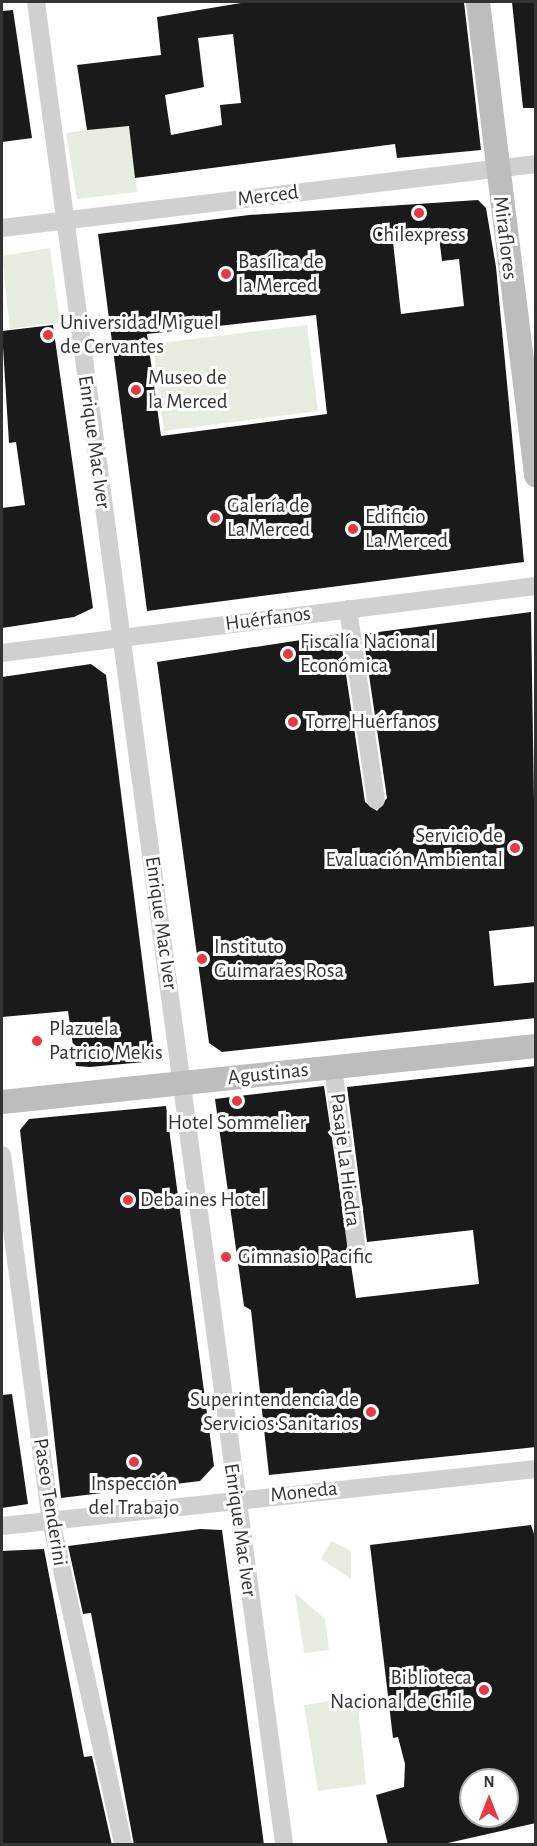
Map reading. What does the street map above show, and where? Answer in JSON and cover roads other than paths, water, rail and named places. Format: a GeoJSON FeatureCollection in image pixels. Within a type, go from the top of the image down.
{"type":"FeatureCollection","features":[{"type":"Feature","properties":{"kind":"main road","name":"Miraflores"},"geometry":{"type":"LineString","coordinates":[[478,2],[496,169],[536,475]]}},
{"type":"Feature","properties":{"kind":"main road","name":"Agustinas"},"geometry":{"type":"LineString","coordinates":[[2,1102],[536,1046]]}},
{"type":"Feature","properties":{"kind":"street","name":"Enrique Mac Iver"},"geometry":{"type":"LineString","coordinates":[[36,2],[63,221],[183,1083],[235,1500],[284,1845]]}},
{"type":"Feature","properties":{"kind":"street","name":"Merced"},"geometry":{"type":"LineString","coordinates":[[2,228],[536,164]]}},
{"type":"Feature","properties":{"kind":"street","name":"Huérfanos"},"geometry":{"type":"LineString","coordinates":[[2,653],[536,586]]}},
{"type":"Feature","properties":{"kind":"street"},"geometry":{"type":"LineString","coordinates":[[348,609],[376,800]]}},
{"type":"Feature","properties":{"kind":"street","name":"Pasaje La Hiedra"},"geometry":{"type":"LineString","coordinates":[[333,1067],[357,1253]]}},
{"type":"Feature","properties":{"kind":"street","name":"Paseo Tenderini"},"geometry":{"type":"LineString","coordinates":[[2,1155],[51,1521],[123,1845]]}},
{"type":"Feature","properties":{"kind":"street","name":"Moneda"},"geometry":{"type":"LineString","coordinates":[[2,1526],[536,1469]]}},
{"type":"Feature","properties":{"kind":"place","name":"Chilexpress"},"geometry":{"type":"Point","coordinates":[419,213]}},
{"type":"Feature","properties":{"kind":"place","name":"Basílica de la Merced"},"geometry":{"type":"Point","coordinates":[226,274]}},
{"type":"Feature","properties":{"kind":"place","name":"Universidad Miguel de Cervantes"},"geometry":{"type":"Point","coordinates":[48,335]}},
{"type":"Feature","properties":{"kind":"place","name":"Museo de la Merced"},"geometry":{"type":"Point","coordinates":[136,390]}},
{"type":"Feature","properties":{"kind":"place","name":"Galería de La Merced"},"geometry":{"type":"Point","coordinates":[215,518]}},
{"type":"Feature","properties":{"kind":"place","name":"Edificio La Merced"},"geometry":{"type":"Point","coordinates":[353,529]}},
{"type":"Feature","properties":{"kind":"place","name":"Fiscalía Nacional Económica"},"geometry":{"type":"Point","coordinates":[288,654]}},
{"type":"Feature","properties":{"kind":"place","name":"Torre Huérfanos"},"geometry":{"type":"Point","coordinates":[293,722]}},
{"type":"Feature","properties":{"kind":"place","name":"Servicio de Evaluación Ambiental"},"geometry":{"type":"Point","coordinates":[515,848]}},
{"type":"Feature","properties":{"kind":"place","name":"Instituto Guimarães Rosa"},"geometry":{"type":"Point","coordinates":[202,959]}},
{"type":"Feature","properties":{"kind":"place","name":"Plazuela Patricio Mekis"},"geometry":{"type":"Point","coordinates":[37,1041]}},
{"type":"Feature","properties":{"kind":"place","name":"Hotel Sommelier"},"geometry":{"type":"Point","coordinates":[237,1101]}},
{"type":"Feature","properties":{"kind":"place","name":"Debaines Hotel"},"geometry":{"type":"Point","coordinates":[128,1200]}},
{"type":"Feature","properties":{"kind":"place","name":"Gimnasio Pacific"},"geometry":{"type":"Point","coordinates":[226,1257]}},
{"type":"Feature","properties":{"kind":"place","name":"Superintendencia de Servicios Sanitarios"},"geometry":{"type":"Point","coordinates":[371,1412]}},
{"type":"Feature","properties":{"kind":"place","name":"Inspección del Trabajo"},"geometry":{"type":"Point","coordinates":[134,1462]}},
{"type":"Feature","properties":{"kind":"place","name":"Biblioteca Nacional de Chile"},"geometry":{"type":"Point","coordinates":[484,1690]}}]}
